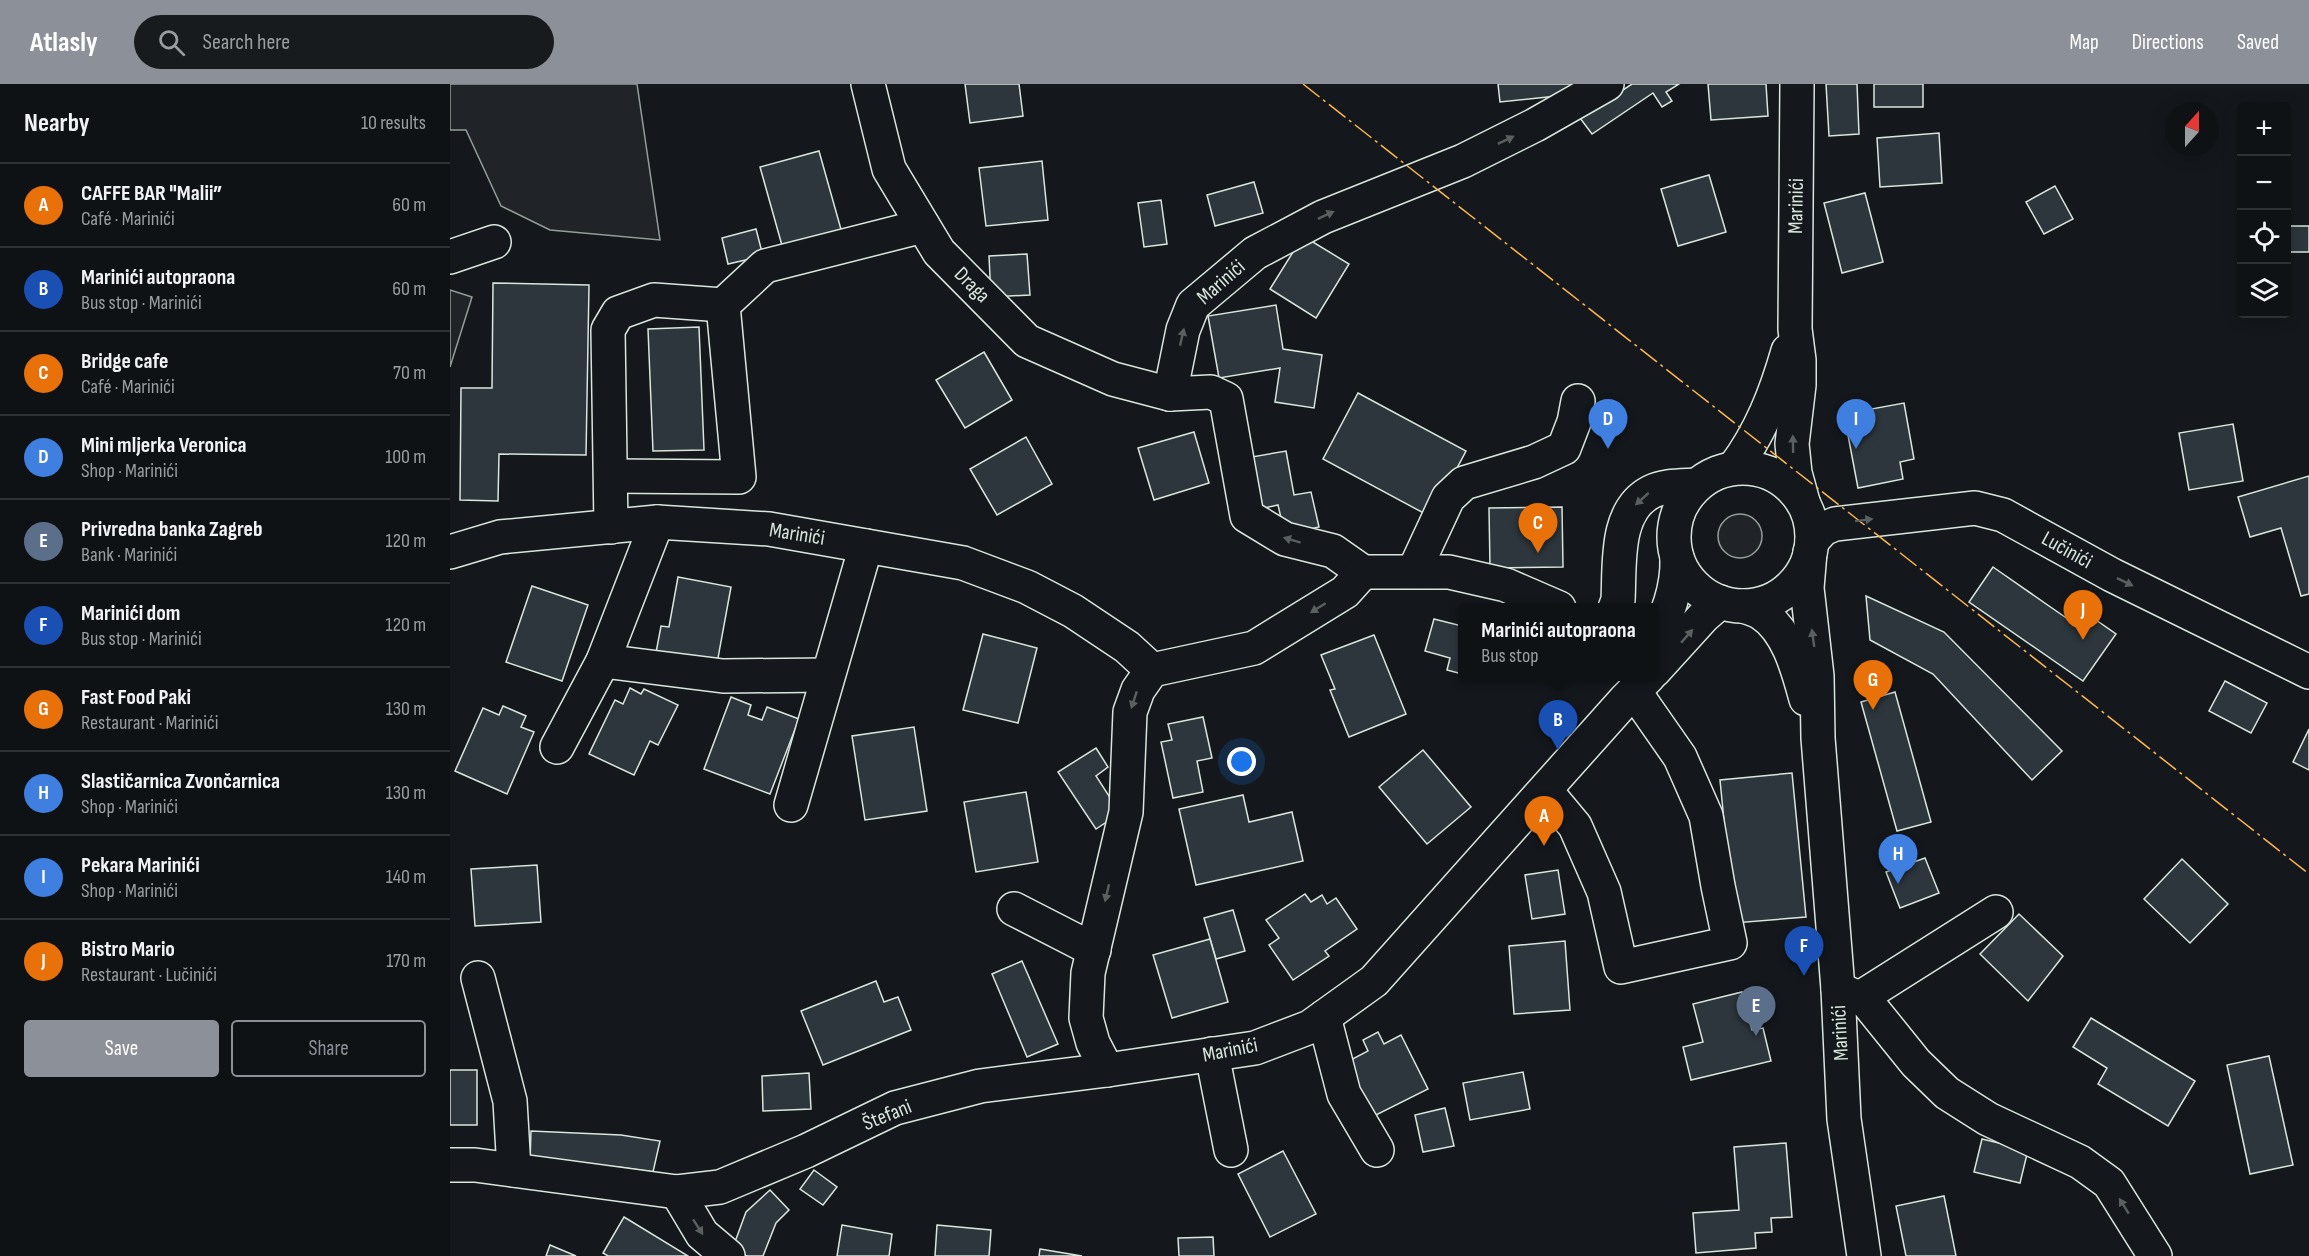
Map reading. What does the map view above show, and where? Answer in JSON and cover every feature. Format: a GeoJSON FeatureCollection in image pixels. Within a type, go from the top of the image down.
{"type":"FeatureCollection","features":[{"type":"Feature","properties":{"kind":"street","name":"Draga"},"geometry":{"type":"LineString","coordinates":[[868,84],[889,169],[939,252],[1027,341],[1113,379],[1170,394]]}},
{"type":"Feature","properties":{"kind":"street","name":"Marinići"},"geometry":{"type":"LineString","coordinates":[[1170,394],[1183,330],[1193,305],[1255,253],[1323,217],[1473,156],[1535,125],[1607,84]]}},
{"type":"Feature","properties":{"kind":"street","name":"Marinići"},"geometry":{"type":"LineString","coordinates":[[1797,84],[1795,329],[1799,385],[1792,444],[1795,473],[1810,520],[1811,546],[1807,588],[1817,676],[1818,738],[1849,994],[1844,1119],[1864,1256]]}},
{"type":"Feature","properties":{"kind":"street"},"geometry":{"type":"LineString","coordinates":[[611,527],[608,330],[618,313],[654,300],[723,304],[765,266],[923,226]]}},
{"type":"Feature","properties":{"kind":"street"},"geometry":{"type":"LineString","coordinates":[[450,257],[494,242]]}},
{"type":"Feature","properties":{"kind":"street"},"geometry":{"type":"LineString","coordinates":[[611,476],[739,477],[723,304]]}},
{"type":"Feature","properties":{"kind":"street","name":"Marinići"},"geometry":{"type":"LineString","coordinates":[[1734,468],[1764,421],[1779,383],[1795,329]]}},
{"type":"Feature","properties":{"kind":"street"},"geometry":{"type":"LineString","coordinates":[[1170,394],[1211,392],[1227,399],[1247,516],[1285,539],[1333,551],[1364,572],[1449,572],[1506,585],[1547,603]]}},
{"type":"Feature","properties":{"kind":"street"},"geometry":{"type":"LineString","coordinates":[[1414,571],[1448,498],[1464,483],[1534,462],[1564,448],[1574,422],[1578,401]]}},
{"type":"Feature","properties":{"kind":"street","name":"Marinići"},"geometry":{"type":"LineString","coordinates":[[1659,631],[1673,598],[1677,579],[1677,558],[1673,539],[1676,519],[1684,500],[1697,484],[1714,474],[1734,468],[1754,468],[1773,475],[1790,486],[1803,502]]}},
{"type":"Feature","properties":{"kind":"street"},"geometry":{"type":"LineString","coordinates":[[1617,603],[1622,533],[1634,507],[1649,493],[1656,490],[1697,484]]}},
{"type":"Feature","properties":{"kind":"street","name":"Lučinići"},"geometry":{"type":"LineString","coordinates":[[1811,546],[1823,529],[1847,522],[1975,508],[2003,515],[2112,575],[2309,672]]}},
{"type":"Feature","properties":{"kind":"street"},"geometry":{"type":"LineString","coordinates":[[557,747],[603,661],[657,522]]}},
{"type":"Feature","properties":{"kind":"street","name":"Marinići"},"geometry":{"type":"LineString","coordinates":[[465,548],[500,537],[657,522],[769,529],[963,563],[1027,587],[1073,611],[1126,647],[1152,670]]}},
{"type":"Feature","properties":{"kind":"street"},"geometry":{"type":"LineString","coordinates":[[450,528],[465,548]]}},
{"type":"Feature","properties":{"kind":"street"},"geometry":{"type":"LineString","coordinates":[[791,805],[866,546]]}},
{"type":"Feature","properties":{"kind":"street","name":"Marinići"},"geometry":{"type":"LineString","coordinates":[[1659,663],[1704,616],[1732,604],[1766,602],[1786,591],[1802,573],[1811,546]]}},
{"type":"Feature","properties":{"kind":"street","name":"Marinići"},"geometry":{"type":"LineString","coordinates":[[1677,558],[1687,577],[1702,592],[1761,614],[1777,628],[1798,670],[1818,738]]}},
{"type":"Feature","properties":{"kind":"street"},"geometry":{"type":"LineString","coordinates":[[1107,1070],[1093,1043],[1086,1018],[1088,973],[1126,812],[1131,712],[1138,690],[1152,670],[1254,648],[1345,592],[1364,572]]}},
{"type":"Feature","properties":{"kind":"street"},"geometry":{"type":"LineString","coordinates":[[603,661],[723,676],[828,675]]}},
{"type":"Feature","properties":{"kind":"street"},"geometry":{"type":"LineString","coordinates":[[1545,790],[1575,826],[1604,892],[1621,967],[1730,943],[1706,816],[1680,757],[1640,683]]}},
{"type":"Feature","properties":{"kind":"street","name":"Marinići"},"geometry":{"type":"LineString","coordinates":[[1107,1070],[1255,1048],[1310,1027],[1374,981],[1640,683]]}},
{"type":"Feature","properties":{"kind":"street"},"geometry":{"type":"LineString","coordinates":[[1014,909],[1094,950]]}},
{"type":"Feature","properties":{"kind":"street"},"geometry":{"type":"LineString","coordinates":[[1996,912],[1849,994],[1874,1010],[1916,1063],[1940,1085],[1988,1119],[2080,1162],[2109,1183],[2155,1256]]}},
{"type":"Feature","properties":{"kind":"street"},"geometry":{"type":"LineString","coordinates":[[478,978],[510,1101],[514,1170]]}},
{"type":"Feature","properties":{"kind":"street"},"geometry":{"type":"LineString","coordinates":[[1324,1017],[1344,1094],[1377,1150]]}},
{"type":"Feature","properties":{"kind":"street"},"geometry":{"type":"LineString","coordinates":[[1212,1054],[1231,1150]]}},
{"type":"Feature","properties":{"kind":"street","name":"Štefani"},"geometry":{"type":"LineString","coordinates":[[450,1165],[475,1165],[677,1192],[720,1187],[806,1151],[895,1108],[980,1086],[1107,1070]]}},
{"type":"Feature","properties":{"kind":"street"},"geometry":{"type":"LineString","coordinates":[[677,1192],[702,1234],[728,1256]]}},
{"type":"Feature","properties":{"kind":"shaded area"},"geometry":{"type":"Polygon","coordinates":[[[450,84],[637,84],[660,240],[550,230],[501,206],[466,130],[450,130],[450,84]]]}},
{"type":"Feature","properties":{"kind":"shaded area"},"geometry":{"type":"Polygon","coordinates":[[[450,290],[472,297],[450,367],[450,290]]]}},
{"type":"Feature","properties":{"kind":"shaded area"},"geometry":{"type":"Polygon","coordinates":[[[1740,514],[1755,521],[1762,536],[1755,551],[1740,558],[1725,551],[1718,536],[1725,521],[1740,514]]]}},
{"type":"Feature","properties":{"kind":"building"},"geometry":{"type":"Polygon","coordinates":[[[965,84],[1019,84],[1023,116],[970,123],[965,84]]]}},
{"type":"Feature","properties":{"kind":"building"},"geometry":{"type":"Polygon","coordinates":[[[1498,84],[1584,84],[1585,93],[1500,102],[1498,84]]]}},
{"type":"Feature","properties":{"kind":"building"},"geometry":{"type":"Polygon","coordinates":[[[1632,84],[1679,84],[1666,92],[1672,101],[1662,107],[1653,93],[1592,134],[1580,118],[1632,84]]]}},
{"type":"Feature","properties":{"kind":"building"},"geometry":{"type":"Polygon","coordinates":[[[1708,84],[1766,84],[1768,116],[1711,120],[1708,84]]]}},
{"type":"Feature","properties":{"kind":"building"},"geometry":{"type":"Polygon","coordinates":[[[1826,84],[1857,84],[1859,134],[1829,136],[1826,84]]]}},
{"type":"Feature","properties":{"kind":"building"},"geometry":{"type":"Polygon","coordinates":[[[1874,84],[1923,84],[1923,107],[1874,107],[1874,84]]]}},
{"type":"Feature","properties":{"kind":"building"},"geometry":{"type":"Polygon","coordinates":[[[1939,133],[1942,183],[1880,187],[1877,138],[1939,133]]]}},
{"type":"Feature","properties":{"kind":"building"},"geometry":{"type":"Polygon","coordinates":[[[819,151],[842,233],[783,249],[760,167],[819,151]]]}},
{"type":"Feature","properties":{"kind":"building"},"geometry":{"type":"Polygon","coordinates":[[[1042,161],[1048,220],[986,226],[979,168],[1042,161]]]}},
{"type":"Feature","properties":{"kind":"building"},"geometry":{"type":"Polygon","coordinates":[[[1709,175],[1726,232],[1678,246],[1661,189],[1709,175]]]}},
{"type":"Feature","properties":{"kind":"building"},"geometry":{"type":"Polygon","coordinates":[[[1254,182],[1263,213],[1215,226],[1207,195],[1254,182]]]}},
{"type":"Feature","properties":{"kind":"building"},"geometry":{"type":"Polygon","coordinates":[[[2055,186],[2073,219],[2044,234],[2026,202],[2055,186]]]}},
{"type":"Feature","properties":{"kind":"building"},"geometry":{"type":"Polygon","coordinates":[[[1865,193],[1883,262],[1842,273],[1824,203],[1865,193]]]}},
{"type":"Feature","properties":{"kind":"building"},"geometry":{"type":"Polygon","coordinates":[[[1161,200],[1167,244],[1144,247],[1138,203],[1161,200]]]}},
{"type":"Feature","properties":{"kind":"building"},"geometry":{"type":"Polygon","coordinates":[[[2291,226],[2309,226],[2309,252],[2291,252],[2291,226]]]}},
{"type":"Feature","properties":{"kind":"building"},"geometry":{"type":"Polygon","coordinates":[[[756,229],[763,256],[728,264],[722,238],[756,229]]]}},
{"type":"Feature","properties":{"kind":"building"},"geometry":{"type":"Polygon","coordinates":[[[1303,236],[1349,264],[1316,318],[1270,289],[1303,236]]]}},
{"type":"Feature","properties":{"kind":"building"},"geometry":{"type":"Polygon","coordinates":[[[1027,254],[1030,295],[991,297],[989,256],[1027,254]]]}},
{"type":"Feature","properties":{"kind":"building"},"geometry":{"type":"Polygon","coordinates":[[[493,283],[589,285],[586,455],[499,454],[498,501],[460,500],[461,388],[492,388],[493,283]]]}},
{"type":"Feature","properties":{"kind":"building"},"geometry":{"type":"Polygon","coordinates":[[[1276,305],[1283,349],[1322,355],[1314,408],[1275,402],[1280,368],[1219,378],[1208,316],[1276,305]]]}},
{"type":"Feature","properties":{"kind":"building"},"geometry":{"type":"Polygon","coordinates":[[[699,327],[704,450],[653,451],[648,329],[699,327]]]}},
{"type":"Feature","properties":{"kind":"building"},"geometry":{"type":"Polygon","coordinates":[[[984,352],[1012,400],[965,428],[936,380],[984,352]]]}},
{"type":"Feature","properties":{"kind":"building"},"geometry":{"type":"Polygon","coordinates":[[[1358,393],[1466,451],[1431,517],[1323,459],[1358,393]]]}},
{"type":"Feature","properties":{"kind":"building"},"geometry":{"type":"Polygon","coordinates":[[[1904,403],[1914,459],[1900,462],[1903,479],[1858,488],[1844,414],[1904,403]]]}},
{"type":"Feature","properties":{"kind":"building"},"geometry":{"type":"Polygon","coordinates":[[[2233,424],[2243,481],[2189,490],[2179,433],[2233,424]]]}},
{"type":"Feature","properties":{"kind":"building"},"geometry":{"type":"Polygon","coordinates":[[[1194,432],[1209,483],[1154,500],[1138,448],[1194,432]]]}},
{"type":"Feature","properties":{"kind":"building"},"geometry":{"type":"Polygon","coordinates":[[[1026,437],[1052,484],[997,515],[970,469],[1026,437]]]}},
{"type":"Feature","properties":{"kind":"building"},"geometry":{"type":"Polygon","coordinates":[[[1286,451],[1294,495],[1311,492],[1319,527],[1285,535],[1278,505],[1255,510],[1246,458],[1286,451]]]}},
{"type":"Feature","properties":{"kind":"building"},"geometry":{"type":"Polygon","coordinates":[[[2309,476],[2309,594],[2301,596],[2281,528],[2250,537],[2238,497],[2309,476]]]}},
{"type":"Feature","properties":{"kind":"building"},"geometry":{"type":"Polygon","coordinates":[[[1562,507],[1563,567],[1490,568],[1489,508],[1562,507]]]}},
{"type":"Feature","properties":{"kind":"building"},"geometry":{"type":"Polygon","coordinates":[[[1993,567],[2075,624],[2083,611],[2116,634],[2083,681],[1969,602],[1993,567]]]}},
{"type":"Feature","properties":{"kind":"building"},"geometry":{"type":"Polygon","coordinates":[[[678,577],[731,587],[716,669],[655,658],[661,626],[669,627],[678,577]]]}},
{"type":"Feature","properties":{"kind":"building"},"geometry":{"type":"Polygon","coordinates":[[[532,586],[588,605],[562,681],[506,662],[532,586]]]}},
{"type":"Feature","properties":{"kind":"building"},"geometry":{"type":"Polygon","coordinates":[[[1866,596],[1944,632],[2062,751],[2032,780],[1933,674],[1870,640],[1866,596]]]}},
{"type":"Feature","properties":{"kind":"building"},"geometry":{"type":"Polygon","coordinates":[[[1434,619],[1458,625],[1458,673],[1447,670],[1450,658],[1425,651],[1434,619]]]}},
{"type":"Feature","properties":{"kind":"building"},"geometry":{"type":"Polygon","coordinates":[[[983,634],[1037,648],[1018,723],[963,710],[983,634]]]}},
{"type":"Feature","properties":{"kind":"building"},"geometry":{"type":"Polygon","coordinates":[[[1374,635],[1406,714],[1349,737],[1330,690],[1335,689],[1321,655],[1374,635]]]}},
{"type":"Feature","properties":{"kind":"building"},"geometry":{"type":"Polygon","coordinates":[[[2225,681],[2267,703],[2251,733],[2209,711],[2225,681]]]}},
{"type":"Feature","properties":{"kind":"building"},"geometry":{"type":"Polygon","coordinates":[[[630,688],[641,694],[644,689],[678,705],[658,745],[650,741],[634,775],[589,754],[615,700],[623,704],[630,688]]]}},
{"type":"Feature","properties":{"kind":"building"},"geometry":{"type":"Polygon","coordinates":[[[1895,692],[1931,822],[1897,831],[1861,702],[1895,692]]]}},
{"type":"Feature","properties":{"kind":"building"},"geometry":{"type":"Polygon","coordinates":[[[731,697],[751,705],[748,715],[762,720],[767,707],[799,719],[770,794],[704,769],[731,697]]]}},
{"type":"Feature","properties":{"kind":"building"},"geometry":{"type":"Polygon","coordinates":[[[503,706],[526,716],[521,727],[534,732],[507,794],[455,771],[483,708],[499,715],[503,706]]]}},
{"type":"Feature","properties":{"kind":"building"},"geometry":{"type":"Polygon","coordinates":[[[1203,717],[1212,758],[1197,761],[1203,792],[1173,798],[1161,742],[1172,740],[1168,724],[1203,717]]]}},
{"type":"Feature","properties":{"kind":"building"},"geometry":{"type":"Polygon","coordinates":[[[914,727],[927,811],[865,820],[852,736],[914,727]]]}},
{"type":"Feature","properties":{"kind":"building"},"geometry":{"type":"Polygon","coordinates":[[[2309,729],[2309,770],[2293,762],[2309,729]]]}},
{"type":"Feature","properties":{"kind":"building"},"geometry":{"type":"Polygon","coordinates":[[[1096,748],[1108,767],[1096,776],[1120,813],[1096,829],[1058,772],[1096,748]]]}},
{"type":"Feature","properties":{"kind":"building"},"geometry":{"type":"Polygon","coordinates":[[[1423,750],[1471,807],[1427,844],[1379,787],[1423,750]]]}},
{"type":"Feature","properties":{"kind":"building"},"geometry":{"type":"Polygon","coordinates":[[[1792,773],[1806,917],[1734,923],[1720,780],[1792,773]]]}},
{"type":"Feature","properties":{"kind":"building"},"geometry":{"type":"Polygon","coordinates":[[[1026,792],[1038,862],[976,872],[964,802],[1026,792]]]}},
{"type":"Feature","properties":{"kind":"building"},"geometry":{"type":"Polygon","coordinates":[[[1243,795],[1249,822],[1292,812],[1303,861],[1196,885],[1179,809],[1243,795]]]}},
{"type":"Feature","properties":{"kind":"building"},"geometry":{"type":"Polygon","coordinates":[[[1925,858],[1939,893],[1900,908],[1886,872],[1925,858]]]}},
{"type":"Feature","properties":{"kind":"building"},"geometry":{"type":"Polygon","coordinates":[[[2182,859],[2228,904],[2190,943],[2144,899],[2182,859]]]}},
{"type":"Feature","properties":{"kind":"building"},"geometry":{"type":"Polygon","coordinates":[[[537,865],[541,922],[475,926],[471,869],[537,865]]]}},
{"type":"Feature","properties":{"kind":"building"},"geometry":{"type":"Polygon","coordinates":[[[1558,870],[1565,914],[1532,919],[1525,875],[1558,870]]]}},
{"type":"Feature","properties":{"kind":"building"},"geometry":{"type":"Polygon","coordinates":[[[1305,894],[1311,902],[1322,895],[1327,904],[1336,898],[1357,929],[1325,951],[1329,956],[1293,980],[1269,945],[1279,938],[1266,920],[1305,894]]]}},
{"type":"Feature","properties":{"kind":"building"},"geometry":{"type":"Polygon","coordinates":[[[1233,910],[1245,951],[1216,959],[1204,918],[1233,910]]]}},
{"type":"Feature","properties":{"kind":"building"},"geometry":{"type":"Polygon","coordinates":[[[2019,914],[2063,956],[2028,1001],[1980,954],[2019,914]]]}},
{"type":"Feature","properties":{"kind":"building"},"geometry":{"type":"Polygon","coordinates":[[[1210,939],[1228,1002],[1172,1018],[1153,955],[1210,939]]]}},
{"type":"Feature","properties":{"kind":"building"},"geometry":{"type":"Polygon","coordinates":[[[1565,941],[1570,1010],[1514,1014],[1509,946],[1565,941]]]}},
{"type":"Feature","properties":{"kind":"building"},"geometry":{"type":"Polygon","coordinates":[[[1022,961],[1058,1044],[1027,1057],[992,974],[1022,961]]]}},
{"type":"Feature","properties":{"kind":"building"},"geometry":{"type":"Polygon","coordinates":[[[876,981],[884,1002],[898,997],[911,1030],[823,1065],[801,1011],[876,981]]]}},
{"type":"Feature","properties":{"kind":"building"},"geometry":{"type":"Polygon","coordinates":[[[1742,992],[1752,1030],[1763,1028],[1771,1061],[1691,1080],[1683,1047],[1703,1042],[1693,1004],[1742,992]]]}},
{"type":"Feature","properties":{"kind":"building"},"geometry":{"type":"Polygon","coordinates":[[[2091,1018],[2195,1081],[2168,1126],[2098,1084],[2107,1068],[2073,1047],[2091,1018]]]}},
{"type":"Feature","properties":{"kind":"building"},"geometry":{"type":"Polygon","coordinates":[[[1378,1032],[1384,1044],[1401,1035],[1428,1089],[1370,1118],[1343,1064],[1368,1051],[1363,1040],[1378,1032]]]}},
{"type":"Feature","properties":{"kind":"building"},"geometry":{"type":"Polygon","coordinates":[[[2269,1056],[2293,1165],[2250,1174],[2227,1065],[2269,1056]]]}},
{"type":"Feature","properties":{"kind":"building"},"geometry":{"type":"Polygon","coordinates":[[[450,1070],[477,1070],[477,1125],[450,1125],[450,1070]]]}},
{"type":"Feature","properties":{"kind":"building"},"geometry":{"type":"Polygon","coordinates":[[[1523,1072],[1530,1109],[1470,1120],[1463,1083],[1523,1072]]]}},
{"type":"Feature","properties":{"kind":"building"},"geometry":{"type":"Polygon","coordinates":[[[809,1073],[811,1109],[763,1111],[762,1076],[809,1073]]]}},
{"type":"Feature","properties":{"kind":"building"},"geometry":{"type":"Polygon","coordinates":[[[1445,1108],[1454,1146],[1423,1152],[1415,1115],[1445,1108]]]}},
{"type":"Feature","properties":{"kind":"building"},"geometry":{"type":"Polygon","coordinates":[[[531,1131],[621,1135],[660,1141],[653,1172],[619,1167],[530,1162],[531,1131]]]}},
{"type":"Feature","properties":{"kind":"building"},"geometry":{"type":"Polygon","coordinates":[[[1982,1139],[2028,1150],[2020,1183],[1974,1172],[1982,1139]]]}},
{"type":"Feature","properties":{"kind":"building"},"geometry":{"type":"Polygon","coordinates":[[[1786,1143],[1792,1217],[1771,1218],[1772,1232],[1755,1233],[1756,1248],[1696,1253],[1693,1213],[1739,1210],[1734,1147],[1786,1143]]]}},
{"type":"Feature","properties":{"kind":"building"},"geometry":{"type":"Polygon","coordinates":[[[1283,1151],[1316,1214],[1270,1237],[1238,1174],[1283,1151]]]}},
{"type":"Feature","properties":{"kind":"building"},"geometry":{"type":"Polygon","coordinates":[[[814,1170],[837,1187],[823,1205],[800,1189],[814,1170]]]}},
{"type":"Feature","properties":{"kind":"building"},"geometry":{"type":"Polygon","coordinates":[[[770,1190],[789,1210],[776,1223],[763,1256],[747,1256],[732,1250],[746,1212],[770,1190]]]}},
{"type":"Feature","properties":{"kind":"building"},"geometry":{"type":"Polygon","coordinates":[[[1944,1196],[1956,1256],[1906,1256],[1896,1206],[1944,1196]]]}},
{"type":"Feature","properties":{"kind":"building"},"geometry":{"type":"Polygon","coordinates":[[[624,1217],[688,1256],[608,1256],[603,1253],[624,1217]]]}},
{"type":"Feature","properties":{"kind":"building"},"geometry":{"type":"Polygon","coordinates":[[[842,1225],[892,1234],[889,1256],[837,1256],[842,1225]]]}},
{"type":"Feature","properties":{"kind":"building"},"geometry":{"type":"Polygon","coordinates":[[[937,1225],[991,1230],[989,1256],[935,1256],[937,1225]]]}},
{"type":"Feature","properties":{"kind":"building"},"geometry":{"type":"Polygon","coordinates":[[[1213,1237],[1214,1256],[1179,1256],[1178,1238],[1213,1237]]]}},
{"type":"Feature","properties":{"kind":"building"},"geometry":{"type":"Polygon","coordinates":[[[550,1245],[576,1256],[546,1256],[550,1245]]]}},
{"type":"Feature","properties":{"kind":"building"},"geometry":{"type":"Polygon","coordinates":[[[1040,1249],[1082,1256],[1039,1256],[1040,1249]]]}},
{"type":"Feature","properties":{"kind":"power"},"geometry":{"type":"LineString","coordinates":[[1303,84],[2309,874]]}},
{"type":"Feature","properties":{"kind":"place","name":"Mini mljerka Veronica"},"geometry":{"type":"Point","coordinates":[1608,449]}},
{"type":"Feature","properties":{"kind":"place","name":"Pekara Marinići"},"geometry":{"type":"Point","coordinates":[1856,449]}},
{"type":"Feature","properties":{"kind":"place","name":"Bridge cafe"},"geometry":{"type":"Point","coordinates":[1538,553]}},
{"type":"Feature","properties":{"kind":"place","name":"Bistro Mario"},"geometry":{"type":"Point","coordinates":[2083,640]}},
{"type":"Feature","properties":{"kind":"place","name":"Fast Food Paki"},"geometry":{"type":"Point","coordinates":[1873,710]}},
{"type":"Feature","properties":{"kind":"place","name":"Marinići autopraona"},"geometry":{"type":"Point","coordinates":[1558,750]}},
{"type":"Feature","properties":{"kind":"place","name":"CAFFE BAR \"Malii”"},"geometry":{"type":"Point","coordinates":[1544,846]}},
{"type":"Feature","properties":{"kind":"place","name":"Slastičarnica Zvončarnica"},"geometry":{"type":"Point","coordinates":[1898,884]}},
{"type":"Feature","properties":{"kind":"place","name":"Marinići dom"},"geometry":{"type":"Point","coordinates":[1804,976]}},
{"type":"Feature","properties":{"kind":"place","name":"Privredna banka Zagreb"},"geometry":{"type":"Point","coordinates":[1756,1036]}}]}
